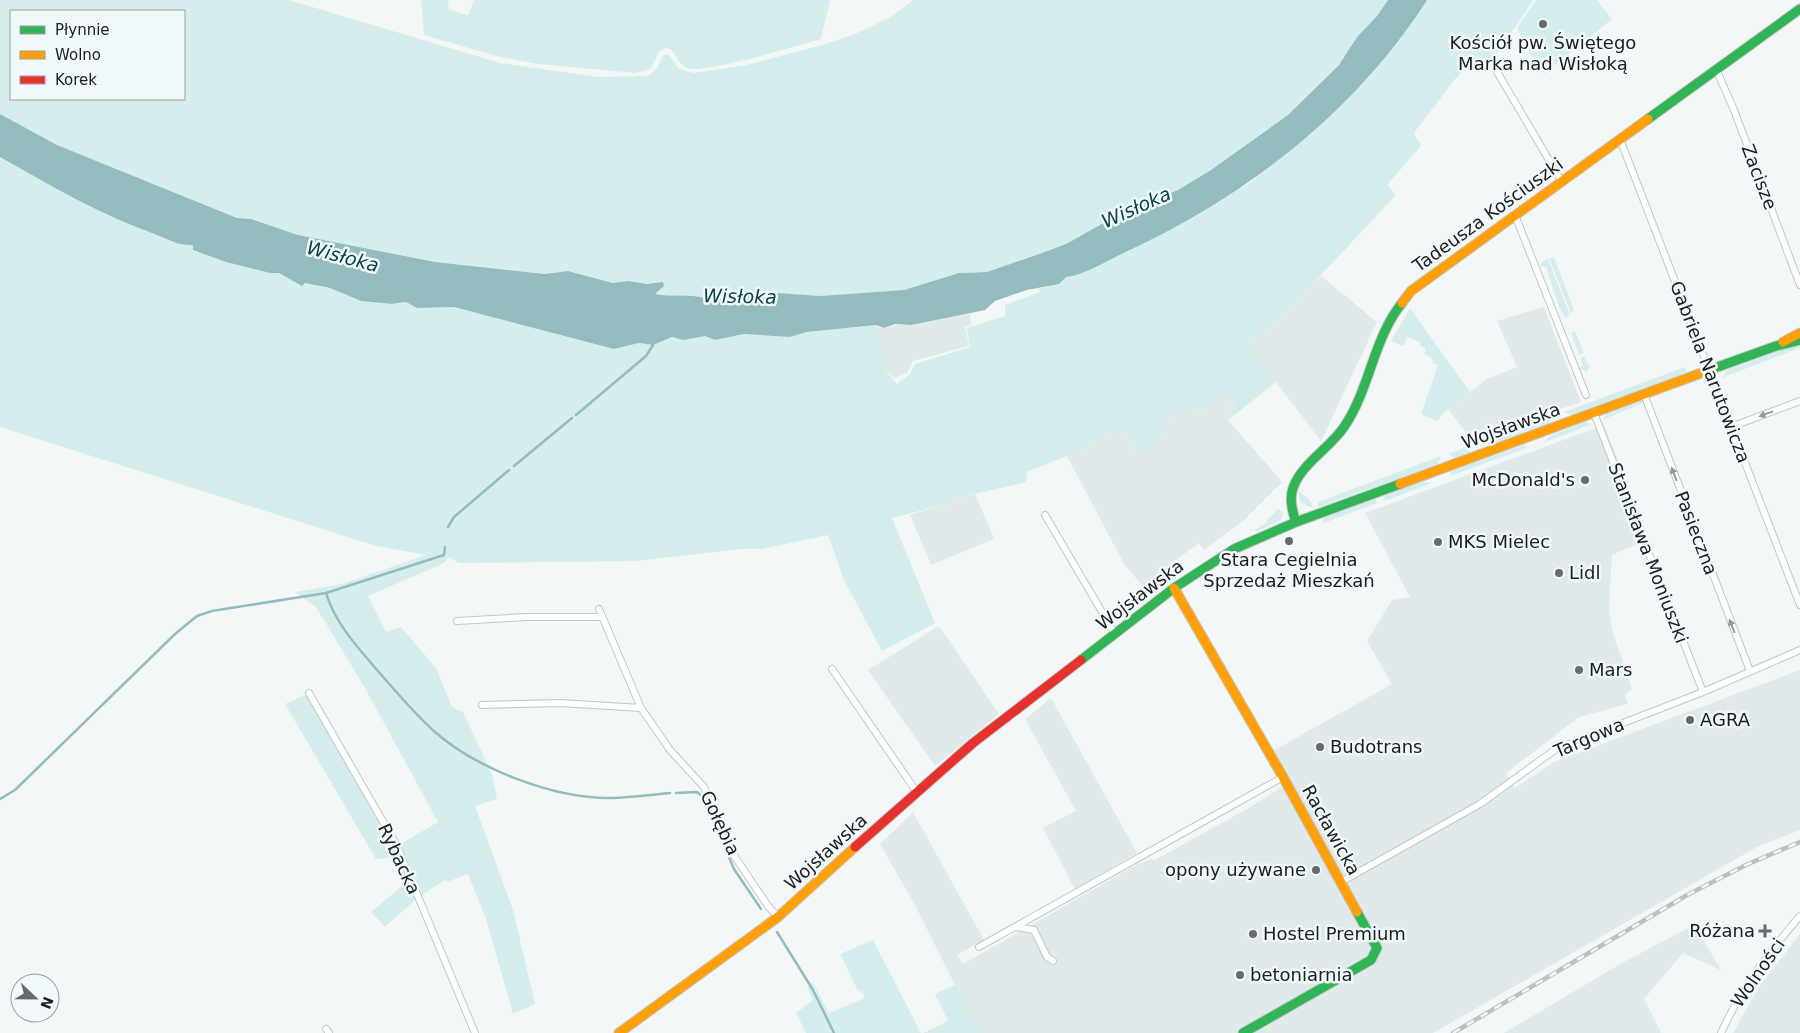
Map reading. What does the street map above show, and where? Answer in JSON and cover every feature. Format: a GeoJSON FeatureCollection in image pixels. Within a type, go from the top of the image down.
{"type":"FeatureCollection","features":[{"type":"Feature","properties":{"kind":"street","name":"Tadeusza Kościuszki"},"geometry":{"type":"LineString","coordinates":[[1296,522],[1291,497],[1296,481],[1332,442],[1351,414],[1379,343],[1397,308],[1417,287],[1800,9]]}},
{"type":"Feature","properties":{"kind":"street"},"geometry":{"type":"LineString","coordinates":[[1493,65],[1562,182]]}},
{"type":"Feature","properties":{"kind":"street","name":"Zacisze"},"geometry":{"type":"LineString","coordinates":[[1716,69],[1734,110],[1800,285]]}},
{"type":"Feature","properties":{"kind":"street","name":"Gabriela Narutowicza"},"geometry":{"type":"LineString","coordinates":[[1620,139],[1800,604]]}},
{"type":"Feature","properties":{"kind":"street"},"geometry":{"type":"LineString","coordinates":[[1515,215],[1586,395]]}},
{"type":"Feature","properties":{"kind":"street","name":"Wojsławska"},"geometry":{"type":"LineString","coordinates":[[1776,346],[1800,333]]}},
{"type":"Feature","properties":{"kind":"street","name":"Wojsławska"},"geometry":{"type":"LineString","coordinates":[[619,1033],[778,917],[973,743],[1174,588],[1234,549],[1296,522],[1709,370],[1776,346],[1800,340]]}},
{"type":"Feature","properties":{"kind":"street","name":"Pasieczna"},"geometry":{"type":"LineString","coordinates":[[1644,394],[1750,671]]}},
{"type":"Feature","properties":{"kind":"street"},"geometry":{"type":"LineString","coordinates":[[1731,427],[1800,401]]}},
{"type":"Feature","properties":{"kind":"street","name":"Stanisława Moniuszki"},"geometry":{"type":"LineString","coordinates":[[1594,413],[1703,692]]}},
{"type":"Feature","properties":{"kind":"street"},"geometry":{"type":"LineString","coordinates":[[1045,515],[1115,634]]}},
{"type":"Feature","properties":{"kind":"street","name":"Racławicka"},"geometry":{"type":"LineString","coordinates":[[1174,588],[1283,777],[1376,944],[1374,957],[1243,1033]]}},
{"type":"Feature","properties":{"kind":"street","name":"Gołębia"},"geometry":{"type":"LineString","coordinates":[[599,609],[641,708],[670,750],[704,787],[731,851],[768,906],[778,917]]}},
{"type":"Feature","properties":{"kind":"street"},"geometry":{"type":"LineString","coordinates":[[457,621],[526,617],[601,617]]}},
{"type":"Feature","properties":{"kind":"street","name":"Targowa"},"geometry":{"type":"LineString","coordinates":[[1340,882],[1480,804],[1556,749],[1703,692],[1800,650]]}},
{"type":"Feature","properties":{"kind":"street"},"geometry":{"type":"LineString","coordinates":[[832,669],[916,792]]}},
{"type":"Feature","properties":{"kind":"street","name":"Rybacka"},"geometry":{"type":"LineString","coordinates":[[309,693],[397,846],[475,1033]]}},
{"type":"Feature","properties":{"kind":"street"},"geometry":{"type":"LineString","coordinates":[[482,705],[560,704],[641,708]]}},
{"type":"Feature","properties":{"kind":"street"},"geometry":{"type":"LineString","coordinates":[[979,948],[1283,777]]}},
{"type":"Feature","properties":{"kind":"street","name":"Wolności"},"geometry":{"type":"LineString","coordinates":[[1721,1033],[1736,1002],[1777,942],[1800,916]]}},
{"type":"Feature","properties":{"kind":"street"},"geometry":{"type":"LineString","coordinates":[[1016,927],[1034,930],[1048,957],[1053,962]]}},
{"type":"Feature","properties":{"kind":"shaded area"},"geometry":{"type":"Polygon","coordinates":[[[0,0],[289,0],[500,63],[598,77],[648,76],[657,69],[663,55],[669,55],[679,69],[694,73],[747,65],[823,45],[855,34],[889,18],[914,0],[1388,0],[1377,16],[1357,37],[1339,65],[1288,115],[1211,170],[1178,190],[1123,215],[1120,213],[1068,243],[1045,252],[987,272],[959,273],[904,290],[820,296],[779,293],[726,295],[720,292],[709,300],[689,295],[654,294],[660,290],[653,283],[628,281],[613,283],[568,271],[546,274],[435,262],[298,235],[251,219],[237,218],[57,145],[0,114],[0,0]]]}},
{"type":"Feature","properties":{"kind":"shaded area"},"geometry":{"type":"Polygon","coordinates":[[[421,0],[448,0],[449,10],[468,15],[474,0],[830,0],[821,39],[732,63],[698,69],[684,66],[667,47],[659,52],[650,69],[635,73],[539,64],[500,57],[424,35],[421,0]]]}},
{"type":"Feature","properties":{"kind":"shaded area"},"geometry":{"type":"Polygon","coordinates":[[[1427,0],[1533,0],[1485,72],[1472,63],[1455,79],[1414,133],[1421,146],[1387,185],[1396,195],[1290,308],[1248,343],[1276,382],[1228,420],[1235,397],[1228,388],[1207,408],[1172,414],[1155,442],[1139,456],[1122,425],[1067,456],[1027,472],[1026,482],[950,498],[947,504],[892,518],[935,623],[882,651],[844,580],[828,535],[762,549],[741,549],[636,561],[459,563],[449,557],[444,563],[368,596],[386,632],[401,627],[436,668],[452,707],[463,712],[492,774],[497,799],[475,806],[513,910],[535,1004],[513,1014],[486,919],[468,874],[447,882],[446,879],[415,900],[385,927],[371,912],[407,882],[397,857],[376,859],[285,704],[309,693],[397,846],[438,822],[365,688],[316,607],[295,592],[342,584],[426,555],[376,546],[0,427],[0,157],[38,179],[136,227],[183,245],[193,245],[194,250],[226,262],[270,273],[279,273],[302,285],[304,283],[330,288],[361,301],[392,304],[406,302],[417,308],[454,307],[614,349],[639,343],[653,345],[672,337],[683,340],[705,336],[715,339],[744,334],[790,337],[807,332],[877,325],[883,367],[897,384],[909,375],[915,364],[970,347],[967,328],[1005,316],[1005,305],[1040,292],[1039,288],[1059,284],[1066,277],[1151,239],[1250,183],[1332,114],[1370,76],[1427,0]]]}},
{"type":"Feature","properties":{"kind":"shaded area"},"geometry":{"type":"Polygon","coordinates":[[[1536,0],[1597,0],[1612,19],[1544,74],[1527,49],[1517,28],[1536,0]]]}},
{"type":"Feature","properties":{"kind":"shaded area"},"geometry":{"type":"Polygon","coordinates":[[[1554,257],[1574,310],[1571,313],[1549,258],[1554,257]]]}},
{"type":"Feature","properties":{"kind":"shaded area"},"geometry":{"type":"Polygon","coordinates":[[[1548,259],[1569,313],[1569,316],[1565,318],[1546,267],[1540,267],[1542,262],[1548,259]]]}},
{"type":"Feature","properties":{"kind":"shaded area"},"geometry":{"type":"Polygon","coordinates":[[[1321,276],[1377,322],[1321,441],[1247,344],[1290,308],[1321,276]]]}},
{"type":"Feature","properties":{"kind":"shaded area"},"geometry":{"type":"Polygon","coordinates":[[[1544,307],[1581,402],[1472,440],[1448,409],[1487,379],[1517,367],[1497,321],[1544,307]]]}},
{"type":"Feature","properties":{"kind":"shaded area"},"geometry":{"type":"Polygon","coordinates":[[[1410,308],[1470,392],[1442,414],[1437,421],[1421,414],[1438,365],[1433,363],[1434,360],[1424,354],[1426,349],[1420,345],[1420,342],[1407,337],[1404,346],[1391,341],[1410,308]]]}},
{"type":"Feature","properties":{"kind":"shaded area"},"geometry":{"type":"Polygon","coordinates":[[[970,314],[971,325],[965,327],[969,346],[913,361],[907,373],[894,378],[883,367],[876,330],[878,327],[911,325],[954,315],[970,314]]]}},
{"type":"Feature","properties":{"kind":"shaded area"},"geometry":{"type":"Polygon","coordinates":[[[1575,331],[1584,353],[1579,355],[1571,333],[1575,331]]]}},
{"type":"Feature","properties":{"kind":"shaded area"},"geometry":{"type":"Polygon","coordinates":[[[1800,343],[1800,348],[1721,378],[1728,370],[1800,343]]]}},
{"type":"Feature","properties":{"kind":"shaded area"},"geometry":{"type":"Polygon","coordinates":[[[1585,356],[1588,365],[1591,365],[1587,372],[1579,368],[1583,366],[1580,358],[1585,356]]]}},
{"type":"Feature","properties":{"kind":"shaded area"},"geometry":{"type":"Polygon","coordinates":[[[1685,367],[1687,372],[1571,415],[1564,412],[1685,367]]]}},
{"type":"Feature","properties":{"kind":"shaded area"},"geometry":{"type":"Polygon","coordinates":[[[1228,388],[1235,396],[1228,420],[1282,482],[1242,522],[1204,550],[1199,543],[1158,573],[1163,584],[1150,595],[1124,564],[1067,456],[1122,425],[1138,455],[1155,442],[1172,414],[1207,408],[1228,388]]]}},
{"type":"Feature","properties":{"kind":"shaded area"},"geometry":{"type":"Polygon","coordinates":[[[1643,401],[1643,403],[1602,420],[1607,414],[1643,401]]]}},
{"type":"Feature","properties":{"kind":"shaded area"},"geometry":{"type":"Polygon","coordinates":[[[1556,414],[1549,423],[1490,445],[1481,442],[1556,414]]]}},
{"type":"Feature","properties":{"kind":"shaded area"},"geometry":{"type":"Polygon","coordinates":[[[1585,422],[1592,424],[1543,443],[1550,436],[1585,422]]]}},
{"type":"Feature","properties":{"kind":"shaded area"},"geometry":{"type":"Polygon","coordinates":[[[1604,425],[1649,539],[1612,555],[1609,609],[1612,630],[1632,689],[1625,695],[1628,704],[1579,717],[1506,773],[1515,788],[1554,762],[1800,670],[1800,830],[1757,847],[1433,1033],[979,1033],[916,907],[880,844],[913,812],[984,940],[957,955],[963,964],[1134,866],[1151,859],[1155,860],[1247,809],[1290,782],[1273,751],[1392,684],[1367,641],[1392,600],[1410,597],[1365,513],[1604,425]]]}},
{"type":"Feature","properties":{"kind":"shaded area"},"geometry":{"type":"Polygon","coordinates":[[[1473,445],[1469,453],[1455,458],[1448,454],[1473,445]]]}},
{"type":"Feature","properties":{"kind":"shaded area"},"geometry":{"type":"Polygon","coordinates":[[[1524,445],[1527,448],[1450,476],[1452,471],[1524,445]]]}},
{"type":"Feature","properties":{"kind":"shaded area"},"geometry":{"type":"Polygon","coordinates":[[[1441,456],[1438,464],[1318,507],[1318,502],[1441,456]]]}},
{"type":"Feature","properties":{"kind":"shaded area"},"geometry":{"type":"Polygon","coordinates":[[[1422,482],[1432,483],[1385,501],[1384,496],[1422,482]]]}},
{"type":"Feature","properties":{"kind":"shaded area"},"geometry":{"type":"Polygon","coordinates":[[[1298,491],[1309,499],[1313,508],[1301,503],[1298,491]]]}},
{"type":"Feature","properties":{"kind":"shaded area"},"geometry":{"type":"Polygon","coordinates":[[[975,494],[994,539],[931,565],[910,515],[947,504],[949,498],[975,494]]]}},
{"type":"Feature","properties":{"kind":"shaded area"},"geometry":{"type":"Polygon","coordinates":[[[1375,499],[1377,503],[1324,523],[1322,518],[1375,499]]]}},
{"type":"Feature","properties":{"kind":"shaded area"},"geometry":{"type":"Polygon","coordinates":[[[1278,509],[1283,512],[1281,520],[1256,532],[1255,530],[1263,525],[1278,509]]]}},
{"type":"Feature","properties":{"kind":"shaded area"},"geometry":{"type":"Polygon","coordinates":[[[939,626],[999,714],[935,766],[868,670],[939,626]]]}},
{"type":"Feature","properties":{"kind":"shaded area"},"geometry":{"type":"Polygon","coordinates":[[[1051,698],[1137,853],[1075,889],[1043,828],[1076,811],[1025,719],[1051,698]]]}},
{"type":"Feature","properties":{"kind":"shaded area"},"geometry":{"type":"Polygon","coordinates":[[[1690,927],[1697,929],[1721,970],[1683,953],[1644,999],[1661,1033],[1504,1033],[1622,963],[1690,927]]]}},
{"type":"Feature","properties":{"kind":"shaded area"},"geometry":{"type":"Polygon","coordinates":[[[1800,934],[1800,1033],[1733,1033],[1759,987],[1800,934]]]}},
{"type":"Feature","properties":{"kind":"shaded area"},"geometry":{"type":"Polygon","coordinates":[[[873,940],[921,1033],[806,1033],[796,1013],[813,1000],[807,987],[813,983],[829,1013],[865,998],[861,991],[858,991],[840,954],[873,940]]]}},
{"type":"Feature","properties":{"kind":"shaded area"},"geometry":{"type":"Polygon","coordinates":[[[956,984],[980,1033],[923,1033],[948,1021],[935,994],[956,984]]]}},
{"type":"Feature","properties":{"kind":"water","name":"Wisłoka"},"geometry":{"type":"Polygon","coordinates":[[[1388,0],[1427,0],[1399,40],[1368,78],[1334,113],[1258,175],[1176,227],[1091,269],[1066,277],[1059,284],[1027,290],[995,301],[985,310],[911,325],[895,324],[884,328],[876,325],[807,332],[790,337],[744,334],[715,340],[705,336],[683,340],[672,337],[653,345],[639,343],[614,349],[454,307],[417,308],[406,302],[392,304],[361,301],[330,288],[305,283],[302,286],[279,273],[270,273],[226,262],[193,250],[193,245],[183,245],[136,227],[38,179],[0,157],[0,114],[57,145],[237,218],[251,219],[298,235],[435,262],[545,274],[568,271],[613,283],[628,281],[647,284],[663,282],[664,286],[655,294],[695,296],[709,300],[720,292],[726,295],[779,293],[820,296],[904,290],[959,273],[987,272],[1045,252],[1068,243],[1121,213],[1124,215],[1128,211],[1178,190],[1211,170],[1288,115],[1339,65],[1357,37],[1377,16],[1388,0]]]}},
{"type":"Feature","properties":{"kind":"waterway"},"geometry":{"type":"LineString","coordinates":[[576,415],[646,356],[653,345]]}},
{"type":"Feature","properties":{"kind":"waterway"},"geometry":{"type":"LineString","coordinates":[[514,466],[572,418]]}},
{"type":"Feature","properties":{"kind":"waterway"},"geometry":{"type":"LineString","coordinates":[[448,527],[454,517],[509,470]]}},
{"type":"Feature","properties":{"kind":"waterway"},"geometry":{"type":"LineString","coordinates":[[0,799],[15,790],[175,634],[197,616],[212,611],[326,593],[444,555],[445,547]]}},
{"type":"Feature","properties":{"kind":"waterway"},"geometry":{"type":"LineString","coordinates":[[326,593],[335,615],[348,635],[399,695],[435,732],[472,758],[517,779],[564,793],[609,798],[670,793]]}},
{"type":"Feature","properties":{"kind":"waterway"},"geometry":{"type":"LineString","coordinates":[[676,793],[697,792],[704,798],[734,869],[761,909]]}},
{"type":"Feature","properties":{"kind":"waterway"},"geometry":{"type":"LineString","coordinates":[[777,932],[813,990],[834,1033]]}},
{"type":"Feature","properties":{"kind":"railway"},"geometry":{"type":"LineString","coordinates":[[1453,1033],[1689,894],[1748,864],[1800,842]]}},
{"type":"Feature","properties":{"kind":"traffic: fast"},"geometry":{"type":"LineString","coordinates":[[1648,119],[1800,9]]}},
{"type":"Feature","properties":{"kind":"traffic: fast"},"geometry":{"type":"LineString","coordinates":[[1296,522],[1291,496],[1297,479],[1338,435],[1353,412],[1384,332],[1402,303]]}},
{"type":"Feature","properties":{"kind":"traffic: fast"},"geometry":{"type":"LineString","coordinates":[[1712,369],[1776,346],[1800,340]]}},
{"type":"Feature","properties":{"kind":"traffic: fast"},"geometry":{"type":"LineString","coordinates":[[1081,660],[1174,588],[1234,549],[1296,522],[1400,484]]}},
{"type":"Feature","properties":{"kind":"traffic: fast"},"geometry":{"type":"LineString","coordinates":[[1243,1033],[1371,960],[1377,948],[1357,912]]}},
{"type":"Feature","properties":{"kind":"traffic: slow"},"geometry":{"type":"LineString","coordinates":[[1402,303],[1411,291],[1648,119]]}},
{"type":"Feature","properties":{"kind":"traffic: slow"},"geometry":{"type":"LineString","coordinates":[[1783,342],[1800,333]]}},
{"type":"Feature","properties":{"kind":"traffic: slow"},"geometry":{"type":"LineString","coordinates":[[1400,484],[1712,369]]}},
{"type":"Feature","properties":{"kind":"traffic: slow"},"geometry":{"type":"LineString","coordinates":[[1174,588],[1283,777],[1357,912]]}},
{"type":"Feature","properties":{"kind":"traffic: slow"},"geometry":{"type":"LineString","coordinates":[[619,1033],[778,917],[855,847]]}},
{"type":"Feature","properties":{"kind":"traffic: jam"},"geometry":{"type":"LineString","coordinates":[[855,847],[973,743],[1081,660]]}},
{"type":"Feature","properties":{"kind":"place","name":"Kościół pw. Świętego Marka nad Wisłoką"},"geometry":{"type":"Point","coordinates":[1543,24]}},
{"type":"Feature","properties":{"kind":"place","name":"McDonald's"},"geometry":{"type":"Point","coordinates":[1585,480]}},
{"type":"Feature","properties":{"kind":"place","name":"Stara Cegielnia Sprzedaż Mieszkań"},"geometry":{"type":"Point","coordinates":[1289,541]}},
{"type":"Feature","properties":{"kind":"place","name":"MKS Mielec"},"geometry":{"type":"Point","coordinates":[1438,542]}},
{"type":"Feature","properties":{"kind":"place","name":"Lidl"},"geometry":{"type":"Point","coordinates":[1559,573]}},
{"type":"Feature","properties":{"kind":"place","name":"Mars"},"geometry":{"type":"Point","coordinates":[1579,670]}},
{"type":"Feature","properties":{"kind":"place","name":"AGRA"},"geometry":{"type":"Point","coordinates":[1690,720]}},
{"type":"Feature","properties":{"kind":"place","name":"Budotrans"},"geometry":{"type":"Point","coordinates":[1320,747]}},
{"type":"Feature","properties":{"kind":"place","name":"opony używane"},"geometry":{"type":"Point","coordinates":[1316,870]}},
{"type":"Feature","properties":{"kind":"place","name":"Różana"},"geometry":{"type":"Point","coordinates":[1765,931]}},
{"type":"Feature","properties":{"kind":"place","name":"Hostel Premium"},"geometry":{"type":"Point","coordinates":[1253,934]}},
{"type":"Feature","properties":{"kind":"place","name":"betoniarnia"},"geometry":{"type":"Point","coordinates":[1240,975]}}]}
